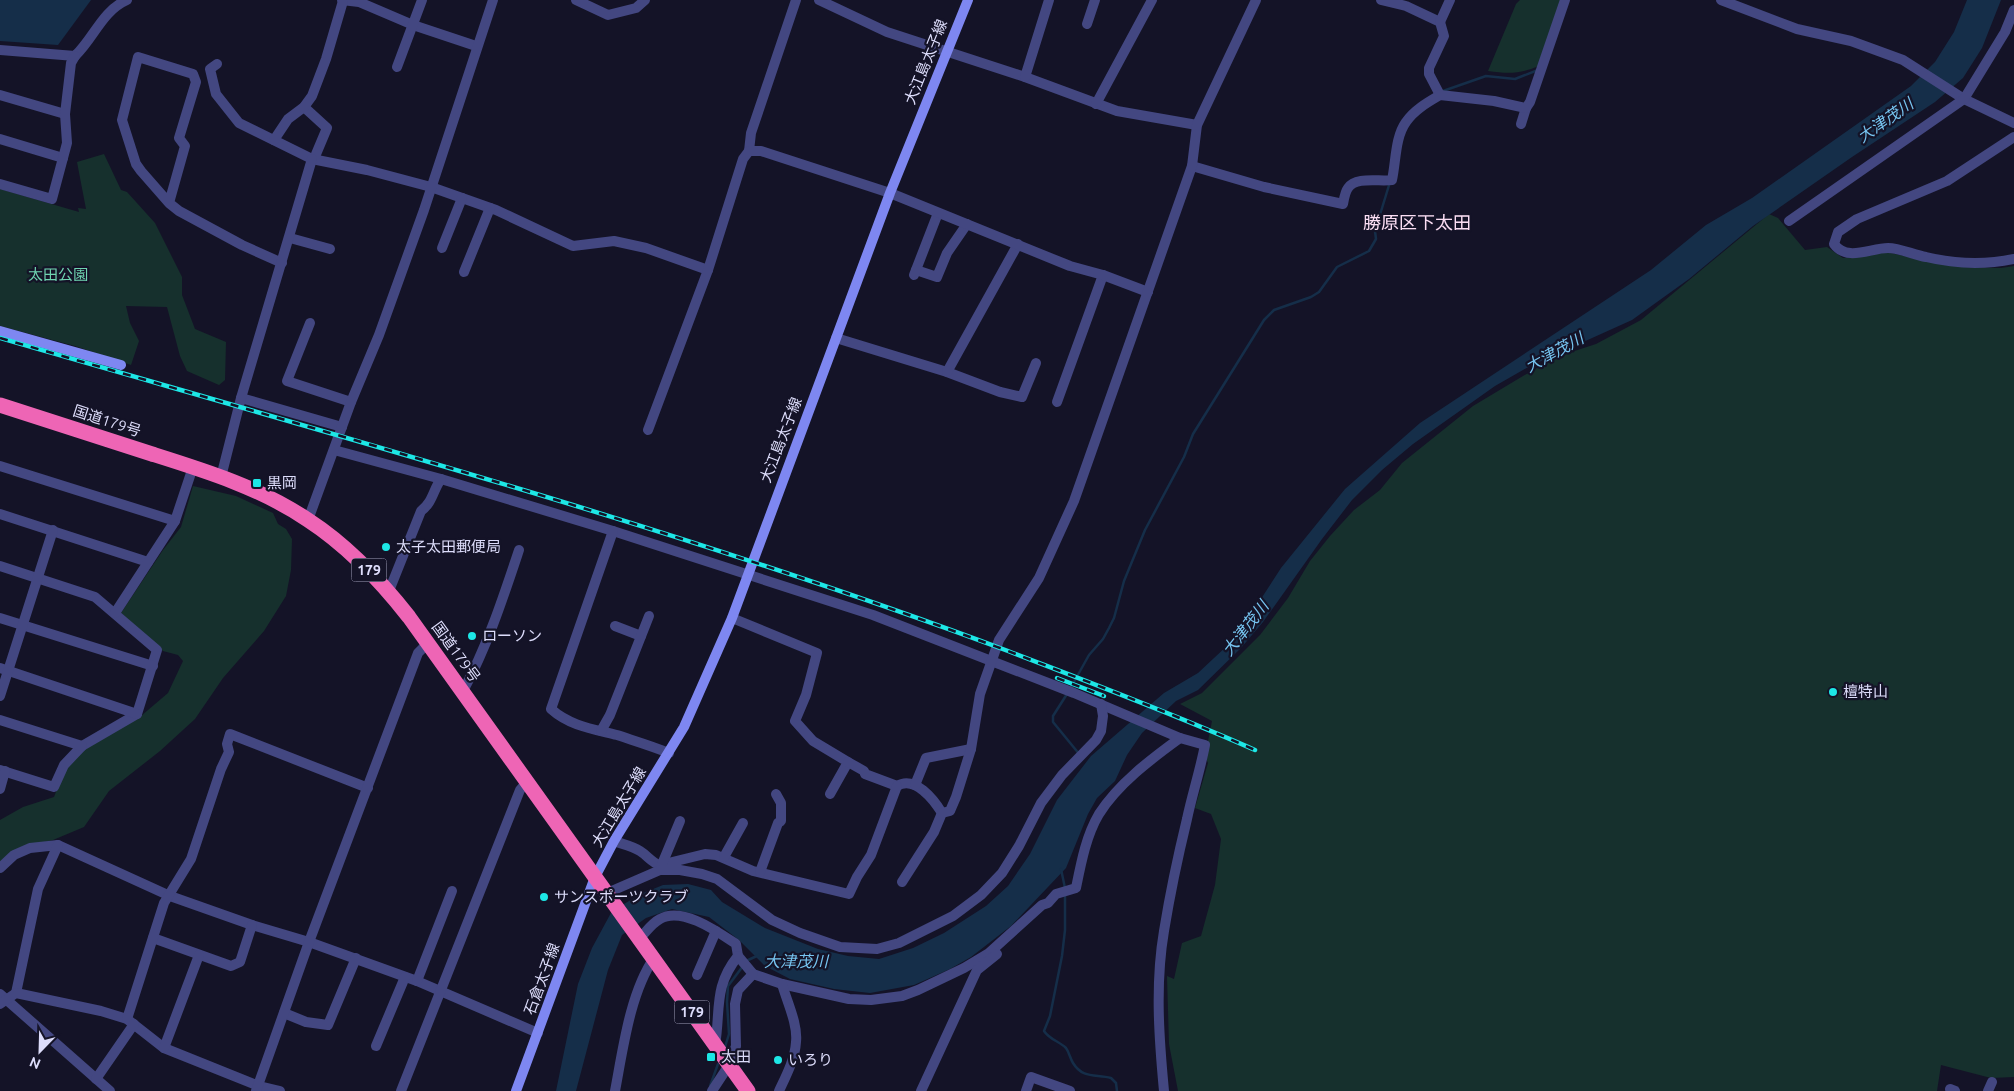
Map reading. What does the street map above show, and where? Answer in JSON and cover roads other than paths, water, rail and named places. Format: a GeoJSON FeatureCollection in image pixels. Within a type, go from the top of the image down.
{"type":"FeatureCollection","features":[{"type":"Feature","properties":{"kind":"highway","name":"国道179号"},"geometry":{"type":"LineString","coordinates":[[0,405],[193,467],[272,498],[308,520],[350,552],[388,591],[428,643],[748,1091]]}},
{"type":"Feature","properties":{"kind":"main road","name":"大江島太子線"},"geometry":{"type":"LineString","coordinates":[[595,878],[614,841],[684,727],[732,618],[890,193],[945,52],[968,0]]}},
{"type":"Feature","properties":{"kind":"main road"},"geometry":{"type":"LineString","coordinates":[[0,331],[122,365]]}},
{"type":"Feature","properties":{"kind":"main road","name":"石倉太子線"},"geometry":{"type":"LineString","coordinates":[[516,1091],[595,878]]}},
{"type":"Feature","properties":{"kind":"street"},"geometry":{"type":"LineString","coordinates":[[0,184],[52,199],[67,143],[65,114],[71,63],[86,45],[101,21],[116,5],[127,0]]}},
{"type":"Feature","properties":{"kind":"street"},"geometry":{"type":"LineString","coordinates":[[274,140],[288,119],[304,107],[312,96],[326,59],[342,0],[359,2],[412,25],[476,46]]}},
{"type":"Feature","properties":{"kind":"street"},"geometry":{"type":"LineString","coordinates":[[397,68],[422,0]]}},
{"type":"Feature","properties":{"kind":"street"},"geometry":{"type":"LineString","coordinates":[[308,520],[351,402],[380,335],[492,0]]}},
{"type":"Feature","properties":{"kind":"street"},"geometry":{"type":"LineString","coordinates":[[576,0],[608,15],[636,8],[644,0]]}},
{"type":"Feature","properties":{"kind":"street"},"geometry":{"type":"LineString","coordinates":[[648,430],[708,270],[743,159],[750,151],[751,134],[796,0]]}},
{"type":"Feature","properties":{"kind":"street"},"geometry":{"type":"LineString","coordinates":[[819,0],[887,32],[1025,77],[1117,111],[1197,125]]}},
{"type":"Feature","properties":{"kind":"street"},"geometry":{"type":"LineString","coordinates":[[1025,77],[1049,0]]}},
{"type":"Feature","properties":{"kind":"street"},"geometry":{"type":"LineString","coordinates":[[1087,24],[1094,0]]}},
{"type":"Feature","properties":{"kind":"street"},"geometry":{"type":"LineString","coordinates":[[1096,104],[1152,0]]}},
{"type":"Feature","properties":{"kind":"street"},"geometry":{"type":"LineString","coordinates":[[942,813],[950,811],[956,797],[971,749],[980,694],[999,640],[1039,578],[1070,509],[1192,166],[1197,125],[1256,0]]}},
{"type":"Feature","properties":{"kind":"street"},"geometry":{"type":"LineString","coordinates":[[1381,0],[1406,6],[1440,22]]}},
{"type":"Feature","properties":{"kind":"street"},"geometry":{"type":"LineString","coordinates":[[1438,91],[1429,74],[1429,68],[1444,36],[1440,22],[1450,0]]}},
{"type":"Feature","properties":{"kind":"street"},"geometry":{"type":"LineString","coordinates":[[1521,124],[1565,0]]}},
{"type":"Feature","properties":{"kind":"street"},"geometry":{"type":"LineString","coordinates":[[1721,0],[1797,29],[1850,41],[1904,60],[1964,99],[2014,123]]}},
{"type":"Feature","properties":{"kind":"street"},"geometry":{"type":"LineString","coordinates":[[1789,221],[1964,99],[2005,32],[2014,10]]}},
{"type":"Feature","properties":{"kind":"street"},"geometry":{"type":"LineString","coordinates":[[0,50],[75,56]]}},
{"type":"Feature","properties":{"kind":"street"},"geometry":{"type":"LineString","coordinates":[[169,203],[185,146],[180,138],[196,82],[193,74],[138,57],[122,120],[136,164],[169,203],[179,211],[242,245],[282,263]]}},
{"type":"Feature","properties":{"kind":"street"},"geometry":{"type":"LineString","coordinates":[[216,64],[210,68],[216,94],[239,123],[313,159],[431,187],[490,208],[573,246],[614,241],[646,248],[708,270]]}},
{"type":"Feature","properties":{"kind":"street"},"geometry":{"type":"LineString","coordinates":[[1192,166],[1264,187],[1342,204],[1348,187],[1353,183],[1366,180],[1388,181],[1398,140],[1405,123],[1438,91]]}},
{"type":"Feature","properties":{"kind":"street"},"geometry":{"type":"LineString","coordinates":[[1438,91],[1494,100],[1526,108]]}},
{"type":"Feature","properties":{"kind":"street"},"geometry":{"type":"LineString","coordinates":[[0,95],[65,114]]}},
{"type":"Feature","properties":{"kind":"street"},"geometry":{"type":"LineString","coordinates":[[221,477],[241,398],[313,159],[327,128],[304,107]]}},
{"type":"Feature","properties":{"kind":"street"},"geometry":{"type":"LineString","coordinates":[[2014,137],[1947,181],[1857,219],[1838,232],[1834,244],[1839,250],[1848,254],[1889,248],[1928,258],[1975,264],[2014,260]]}},
{"type":"Feature","properties":{"kind":"street"},"geometry":{"type":"LineString","coordinates":[[0,139],[63,158]]}},
{"type":"Feature","properties":{"kind":"street"},"geometry":{"type":"LineString","coordinates":[[750,151],[762,151],[890,193],[1070,266],[1103,275],[1148,292]]}},
{"type":"Feature","properties":{"kind":"street"},"geometry":{"type":"LineString","coordinates":[[442,248],[462,198]]}},
{"type":"Feature","properties":{"kind":"street"},"geometry":{"type":"LineString","coordinates":[[464,272],[490,208]]}},
{"type":"Feature","properties":{"kind":"street"},"geometry":{"type":"LineString","coordinates":[[938,213],[915,273],[937,277],[947,254],[967,224]]}},
{"type":"Feature","properties":{"kind":"street"},"geometry":{"type":"LineString","coordinates":[[290,238],[330,249]]}},
{"type":"Feature","properties":{"kind":"street"},"geometry":{"type":"LineString","coordinates":[[947,372],[1018,244]]}},
{"type":"Feature","properties":{"kind":"street"},"geometry":{"type":"LineString","coordinates":[[1057,402],[1103,275]]}},
{"type":"Feature","properties":{"kind":"street"},"geometry":{"type":"LineString","coordinates":[[310,323],[287,381],[351,402]]}},
{"type":"Feature","properties":{"kind":"street"},"geometry":{"type":"LineString","coordinates":[[836,338],[947,372],[1000,392],[1022,397],[1036,363]]}},
{"type":"Feature","properties":{"kind":"street"},"geometry":{"type":"LineString","coordinates":[[241,398],[342,427]]}},
{"type":"Feature","properties":{"kind":"street"},"geometry":{"type":"LineString","coordinates":[[334,450],[441,479],[613,531],[873,614],[1101,704],[1180,738],[1205,746],[1187,819],[1164,933],[1159,1014],[1159,1040],[1164,1091]]}},
{"type":"Feature","properties":{"kind":"street"},"geometry":{"type":"LineString","coordinates":[[0,466],[175,521]]}},
{"type":"Feature","properties":{"kind":"street"},"geometry":{"type":"LineString","coordinates":[[116,613],[175,521],[193,467]]}},
{"type":"Feature","properties":{"kind":"street"},"geometry":{"type":"LineString","coordinates":[[388,591],[421,511],[430,504],[436,486],[441,479]]}},
{"type":"Feature","properties":{"kind":"street"},"geometry":{"type":"LineString","coordinates":[[0,514],[148,562]]}},
{"type":"Feature","properties":{"kind":"street"},"geometry":{"type":"LineString","coordinates":[[0,696],[4,670],[22,625],[53,530]]}},
{"type":"Feature","properties":{"kind":"street"},"geometry":{"type":"LineString","coordinates":[[613,531],[551,709],[560,717],[574,724],[646,744],[669,753]]}},
{"type":"Feature","properties":{"kind":"street"},"geometry":{"type":"LineString","coordinates":[[463,691],[479,659],[519,550]]}},
{"type":"Feature","properties":{"kind":"street"},"geometry":{"type":"LineString","coordinates":[[0,566],[95,597],[157,650],[137,714],[82,746],[64,764],[54,787],[3,771],[0,789]]}},
{"type":"Feature","properties":{"kind":"street"},"geometry":{"type":"LineString","coordinates":[[601,731],[610,715],[649,616]]}},
{"type":"Feature","properties":{"kind":"street"},"geometry":{"type":"LineString","coordinates":[[0,618],[153,666]]}},
{"type":"Feature","properties":{"kind":"street"},"geometry":{"type":"LineString","coordinates":[[732,618],[817,653],[806,695],[796,721],[813,741],[864,770],[865,774],[897,786],[901,784],[915,785],[934,800],[942,813]]}},
{"type":"Feature","properties":{"kind":"street"},"geometry":{"type":"LineString","coordinates":[[615,626],[641,636]]}},
{"type":"Feature","properties":{"kind":"street"},"geometry":{"type":"LineString","coordinates":[[258,1088],[309,942],[418,653],[428,643]]}},
{"type":"Feature","properties":{"kind":"street"},"geometry":{"type":"LineString","coordinates":[[4,670],[137,714]]}},
{"type":"Feature","properties":{"kind":"street"},"geometry":{"type":"LineString","coordinates":[[614,841],[636,849],[660,868],[702,874],[717,879],[772,920],[800,933],[840,947],[876,949],[899,943],[953,916],[980,895],[1002,873],[1019,846],[1041,803],[1062,775],[1096,740],[1102,731],[1103,716],[1101,704]]}},
{"type":"Feature","properties":{"kind":"street"},"geometry":{"type":"LineString","coordinates":[[0,720],[82,746]]}},
{"type":"Feature","properties":{"kind":"street"},"geometry":{"type":"LineString","coordinates":[[96,1078],[130,1022],[164,903],[191,859],[221,769],[229,752],[227,744],[230,734],[368,788]]}},
{"type":"Feature","properties":{"kind":"street"},"geometry":{"type":"LineString","coordinates":[[921,1091],[977,970],[1013,941],[1036,919],[1056,894],[1076,888],[1089,836],[1099,814],[1128,781],[1151,760],[1180,738]]}},
{"type":"Feature","properties":{"kind":"street"},"geometry":{"type":"LineString","coordinates":[[915,785],[926,758],[971,749]]}},
{"type":"Feature","properties":{"kind":"street"},"geometry":{"type":"LineString","coordinates":[[830,794],[848,762]]}},
{"type":"Feature","properties":{"kind":"street"},"geometry":{"type":"LineString","coordinates":[[401,1091],[520,790],[527,782]]}},
{"type":"Feature","properties":{"kind":"street"},"geometry":{"type":"LineString","coordinates":[[609,896],[660,868],[705,854],[724,857],[760,872],[848,894],[871,855],[897,786]]}},
{"type":"Feature","properties":{"kind":"street"},"geometry":{"type":"LineString","coordinates":[[760,872],[778,823],[781,821],[781,803],[776,794]]}},
{"type":"Feature","properties":{"kind":"street"},"geometry":{"type":"LineString","coordinates":[[902,882],[934,832],[942,813]]}},
{"type":"Feature","properties":{"kind":"street"},"geometry":{"type":"LineString","coordinates":[[660,868],[680,821]]}},
{"type":"Feature","properties":{"kind":"street"},"geometry":{"type":"LineString","coordinates":[[724,857],[743,823]]}},
{"type":"Feature","properties":{"kind":"street"},"geometry":{"type":"LineString","coordinates":[[0,868],[14,855],[30,848],[58,845],[170,896],[252,926],[356,958],[417,981],[538,1033]]}},
{"type":"Feature","properties":{"kind":"street"},"geometry":{"type":"LineString","coordinates":[[16,993],[38,889],[58,845]]}},
{"type":"Feature","properties":{"kind":"street"},"geometry":{"type":"LineString","coordinates":[[417,981],[452,891]]}},
{"type":"Feature","properties":{"kind":"street"},"geometry":{"type":"LineString","coordinates":[[638,936],[659,920],[668,916],[692,919],[736,944],[738,956],[753,974],[782,984],[849,999],[871,1000],[902,996],[964,968],[989,953],[1042,905],[1048,903]]}},
{"type":"Feature","properties":{"kind":"street"},"geometry":{"type":"LineString","coordinates":[[153,938],[231,966],[240,962],[252,926]]}},
{"type":"Feature","properties":{"kind":"street"},"geometry":{"type":"LineString","coordinates":[[697,975],[716,931]]}},
{"type":"Feature","properties":{"kind":"street"},"geometry":{"type":"LineString","coordinates":[[164,1048],[200,955]]}},
{"type":"Feature","properties":{"kind":"street"},"geometry":{"type":"LineString","coordinates":[[715,1045],[721,984],[730,966],[738,956]]}},
{"type":"Feature","properties":{"kind":"street"},"geometry":{"type":"LineString","coordinates":[[284,1013],[306,1022],[328,1025],[356,958]]}},
{"type":"Feature","properties":{"kind":"street"},"geometry":{"type":"LineString","coordinates":[[616,1091],[635,1001],[648,967],[654,958]]}},
{"type":"Feature","properties":{"kind":"street"},"geometry":{"type":"LineString","coordinates":[[712,1091],[730,1065],[736,1046],[735,1004],[738,990],[753,974]]}},
{"type":"Feature","properties":{"kind":"street"},"geometry":{"type":"LineString","coordinates":[[376,1046],[405,977]]}},
{"type":"Feature","properties":{"kind":"street"},"geometry":{"type":"LineString","coordinates":[[779,1091],[791,1063],[797,1041],[794,1023],[782,984]]}},
{"type":"Feature","properties":{"kind":"street"},"geometry":{"type":"LineString","coordinates":[[110,1091],[2,999],[16,993],[101,1011],[130,1022],[164,1048],[258,1088],[280,1091]]}},
{"type":"Feature","properties":{"kind":"street"},"geometry":{"type":"LineString","coordinates":[[1026,1091],[1032,1078],[1070,1091]]}},
{"type":"Feature","properties":{"kind":"water"},"geometry":{"type":"Polygon","coordinates":[[[0,0],[91,0],[58,45],[0,41],[0,0]]]}},
{"type":"Feature","properties":{"kind":"water","name":"大津茂川"},"geometry":{"type":"Polygon","coordinates":[[[1967,0],[2001,0],[1982,48],[1963,78],[1935,102],[1753,226],[1689,279],[1632,320],[1530,366],[1495,386],[1413,444],[1382,470],[1352,500],[1263,622],[1241,648],[1198,690],[1176,701],[1142,733],[1127,755],[1115,781],[1097,798],[1088,814],[1066,868],[1011,926],[971,957],[950,969],[914,985],[870,993],[834,989],[790,979],[765,966],[739,940],[709,917],[672,909],[646,918],[622,935],[608,970],[576,1091],[556,1091],[578,984],[592,948],[612,911],[641,894],[663,885],[688,884],[711,890],[722,902],[765,928],[818,949],[848,956],[879,959],[913,948],[944,933],[986,906],[1008,886],[1030,854],[1057,800],[1091,756],[1164,693],[1198,673],[1229,644],[1281,568],[1345,489],[1420,423],[1651,270],[1706,225],[1752,198],[1911,86],[1935,62],[1954,32],[1967,0]]]}},
{"type":"Feature","properties":{"kind":"waterway"},"geometry":{"type":"LineString","coordinates":[[1443,91],[1486,76],[1515,79],[1538,70]]}},
{"type":"Feature","properties":{"kind":"waterway"},"geometry":{"type":"LineString","coordinates":[[1070,689],[1089,655],[1103,639],[1114,618],[1124,581],[1145,530],[1184,457],[1193,434],[1264,320],[1274,310],[1311,297],[1319,292],[1337,267],[1369,251],[1376,239],[1375,231],[1390,182]]}},
{"type":"Feature","properties":{"kind":"waterway"},"geometry":{"type":"LineString","coordinates":[[1067,694],[1053,716],[1053,722],[1080,755]]}},
{"type":"Feature","properties":{"kind":"waterway"},"geometry":{"type":"LineString","coordinates":[[1061,869],[1065,888]]}},
{"type":"Feature","properties":{"kind":"waterway"},"geometry":{"type":"LineString","coordinates":[[1065,894],[1065,930],[1062,956],[1050,1016],[1044,1031],[1066,1048],[1073,1063],[1081,1072],[1111,1078],[1116,1083],[1117,1091]]}},
{"type":"Feature","properties":{"kind":"waterway","name":"大津茂川"},"geometry":{"type":"LineString","coordinates":[[746,961],[759,955]]}},
{"type":"Feature","properties":{"kind":"waterway"},"geometry":{"type":"LineString","coordinates":[[725,1047],[729,1034],[728,986],[743,966]]}},
{"type":"Feature","properties":{"kind":"waterway"},"geometry":{"type":"LineString","coordinates":[[710,1086],[718,1064]]}},
{"type":"Feature","properties":{"kind":"railway"},"geometry":{"type":"LineString","coordinates":[[0,338],[507,485],[759,564],[884,606],[1008,651],[1163,711],[1255,750]]}},
{"type":"Feature","properties":{"kind":"railway"},"geometry":{"type":"LineString","coordinates":[[1057,678],[1104,696]]}},
{"type":"Feature","properties":{"kind":"place","name":"黒岡"},"geometry":{"type":"Point","coordinates":[257,483]}},
{"type":"Feature","properties":{"kind":"place","name":"太子太田郵便局"},"geometry":{"type":"Point","coordinates":[386,547]}},
{"type":"Feature","properties":{"kind":"place","name":"ローソン"},"geometry":{"type":"Point","coordinates":[472,636]}},
{"type":"Feature","properties":{"kind":"place","name":"檀特山"},"geometry":{"type":"Point","coordinates":[1833,692]}},
{"type":"Feature","properties":{"kind":"place","name":"サンスポーツクラブ"},"geometry":{"type":"Point","coordinates":[544,897]}},
{"type":"Feature","properties":{"kind":"place","name":"太田"},"geometry":{"type":"Point","coordinates":[711,1057]}},
{"type":"Feature","properties":{"kind":"place","name":"いろり"},"geometry":{"type":"Point","coordinates":[778,1060]}},
{"type":"Feature","properties":{"kind":"district","name":"勝原区下太田"},"geometry":{"type":"Point","coordinates":[1417,223]}},
{"type":"Feature","properties":{"kind":"park label","name":"太田公園"},"geometry":{"type":"Point","coordinates":[58,275]}}]}
